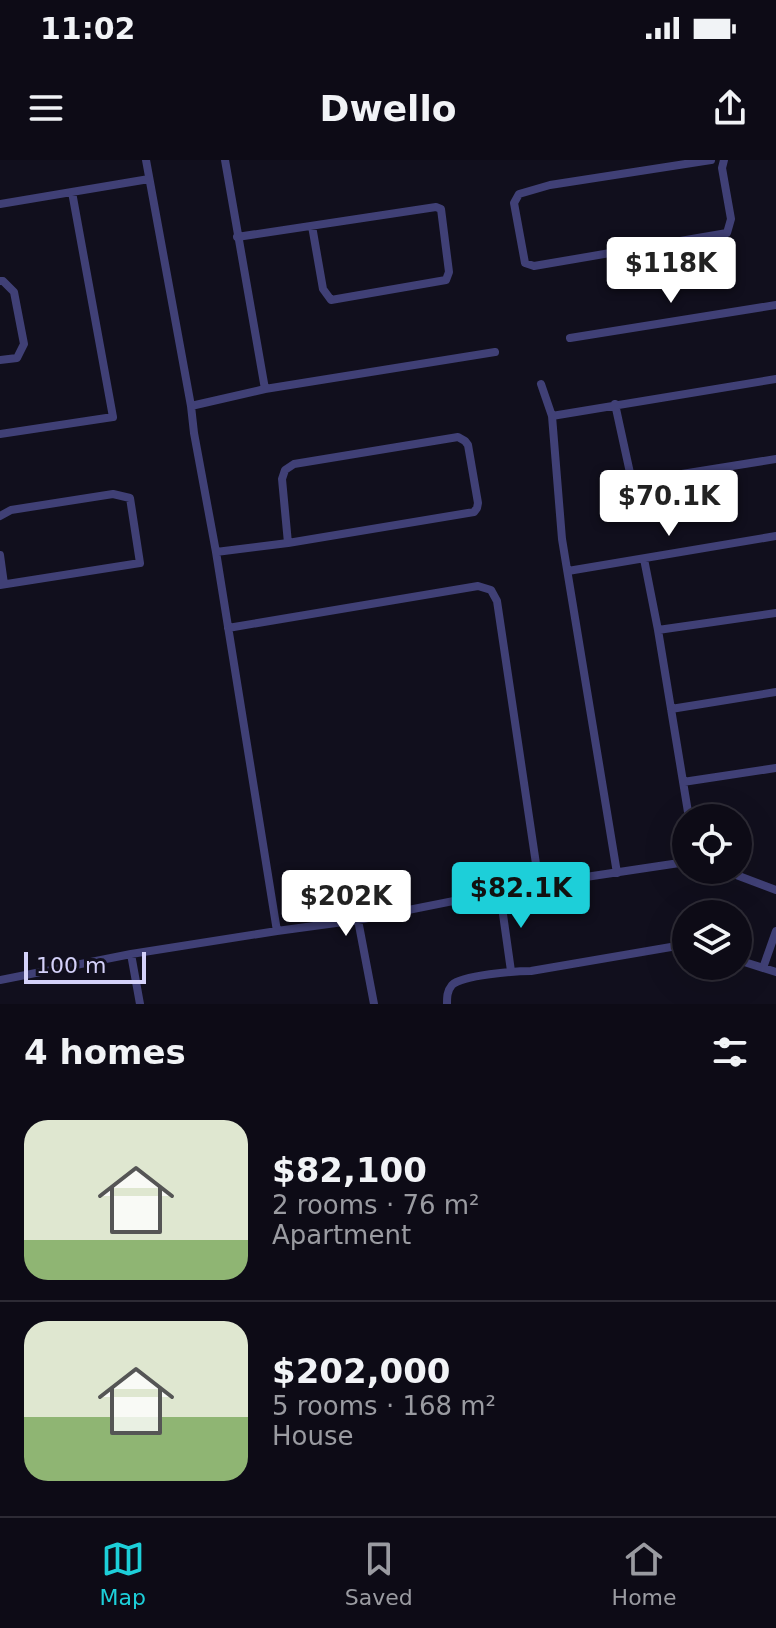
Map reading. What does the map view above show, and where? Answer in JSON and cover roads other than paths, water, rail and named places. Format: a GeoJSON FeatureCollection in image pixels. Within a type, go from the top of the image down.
{"type":"FeatureCollection","features":[{"type":"Feature","properties":{"kind":"street"},"geometry":{"type":"LineString","coordinates":[[146,160],[216,552],[277,931]]}},
{"type":"Feature","properties":{"kind":"street"},"geometry":{"type":"LineString","coordinates":[[225,160],[265,389]]}},
{"type":"Feature","properties":{"kind":"street"},"geometry":{"type":"LineString","coordinates":[[711,160],[550,185],[519,194],[514,203],[525,263],[534,266],[727,233],[731,219],[722,168],[724,160]]}},
{"type":"Feature","properties":{"kind":"street"},"geometry":{"type":"LineString","coordinates":[[0,204],[149,179]]}},
{"type":"Feature","properties":{"kind":"street"},"geometry":{"type":"LineString","coordinates":[[0,434],[113,417],[72,192]]}},
{"type":"Feature","properties":{"kind":"street"},"geometry":{"type":"LineString","coordinates":[[237,237],[436,207],[441,209],[449,272],[446,280],[331,300],[323,289],[312,226]]}},
{"type":"Feature","properties":{"kind":"street"},"geometry":{"type":"LineString","coordinates":[[0,281],[14,292],[24,344],[17,358],[0,360]]}},
{"type":"Feature","properties":{"kind":"street"},"geometry":{"type":"LineString","coordinates":[[570,338],[776,305]]}},
{"type":"Feature","properties":{"kind":"street"},"geometry":{"type":"LineString","coordinates":[[191,406],[265,389],[495,352]]}},
{"type":"Feature","properties":{"kind":"street"},"geometry":{"type":"LineString","coordinates":[[552,416],[776,379]]}},
{"type":"Feature","properties":{"kind":"street"},"geometry":{"type":"LineString","coordinates":[[541,384],[552,416],[562,539],[617,873]]}},
{"type":"Feature","properties":{"kind":"street"},"geometry":{"type":"LineString","coordinates":[[615,404],[632,482],[776,459]]}},
{"type":"Feature","properties":{"kind":"street"},"geometry":{"type":"LineString","coordinates":[[216,552],[288,543],[474,512],[478,503],[468,445],[458,437],[294,464],[285,470],[282,479],[288,543]]}},
{"type":"Feature","properties":{"kind":"street"},"geometry":{"type":"LineString","coordinates":[[0,516],[11,510],[122,495],[130,498],[140,563],[2,585],[0,555]]}},
{"type":"Feature","properties":{"kind":"street"},"geometry":{"type":"LineString","coordinates":[[568,571],[776,536]]}},
{"type":"Feature","properties":{"kind":"street"},"geometry":{"type":"LineString","coordinates":[[644,559],[687,804]]}},
{"type":"Feature","properties":{"kind":"street"},"geometry":{"type":"LineString","coordinates":[[228,628],[478,586],[491,590],[497,601],[539,884]]}},
{"type":"Feature","properties":{"kind":"street"},"geometry":{"type":"LineString","coordinates":[[658,630],[776,613]]}},
{"type":"Feature","properties":{"kind":"street"},"geometry":{"type":"LineString","coordinates":[[671,709],[776,692]]}},
{"type":"Feature","properties":{"kind":"street"},"geometry":{"type":"LineString","coordinates":[[683,782],[776,768]]}},
{"type":"Feature","properties":{"kind":"street"},"geometry":{"type":"LineString","coordinates":[[0,980],[131,954],[358,920],[539,884],[672,864]]}},
{"type":"Feature","properties":{"kind":"street"},"geometry":{"type":"LineString","coordinates":[[752,881],[776,890]]}},
{"type":"Feature","properties":{"kind":"street"},"geometry":{"type":"LineString","coordinates":[[500,893],[511,971]]}},
{"type":"Feature","properties":{"kind":"street"},"geometry":{"type":"LineString","coordinates":[[358,920],[374,1004]]}},
{"type":"Feature","properties":{"kind":"street"},"geometry":{"type":"LineString","coordinates":[[763,968],[776,931]]}},
{"type":"Feature","properties":{"kind":"street"},"geometry":{"type":"LineString","coordinates":[[447,1004],[449,989],[456,982],[672,947]]}},
{"type":"Feature","properties":{"kind":"street"},"geometry":{"type":"LineString","coordinates":[[131,954],[140,1004]]}},
{"type":"Feature","properties":{"kind":"street"},"geometry":{"type":"LineString","coordinates":[[752,964],[776,972]]}}]}
